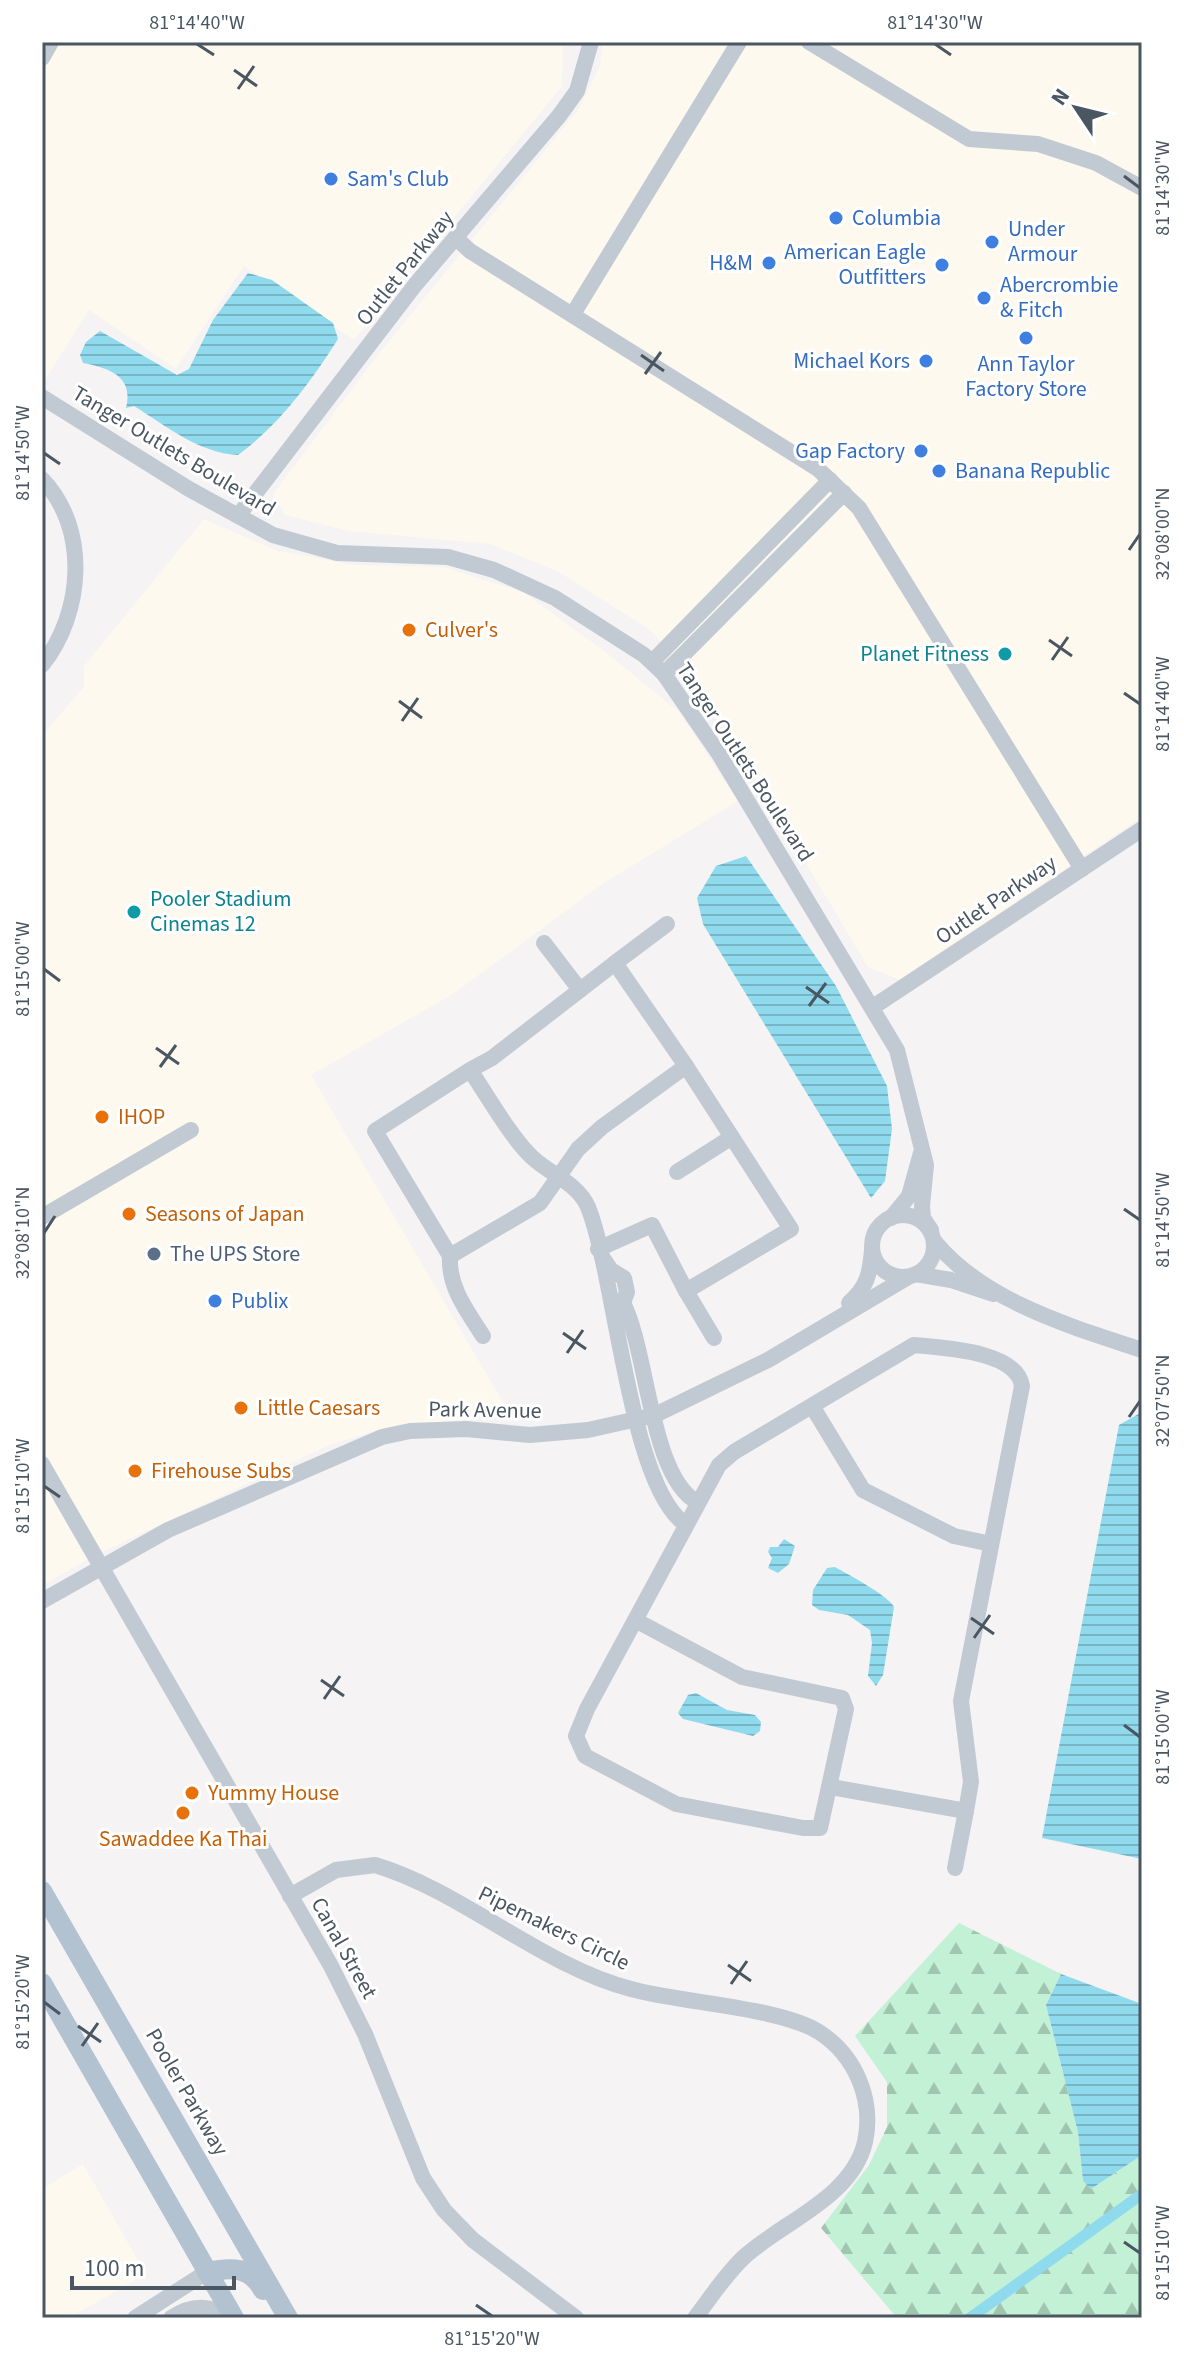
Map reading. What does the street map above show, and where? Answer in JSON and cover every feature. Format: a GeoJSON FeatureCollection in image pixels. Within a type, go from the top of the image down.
{"type":"FeatureCollection","features":[{"type":"Feature","properties":{"kind":"main road","name":"Pooler Parkway"},"geometry":{"type":"LineString","coordinates":[[42,1891],[288,2318]]}},
{"type":"Feature","properties":{"kind":"main road"},"geometry":{"type":"LineString","coordinates":[[42,1983],[233,2317]]}},
{"type":"Feature","properties":{"kind":"main road"},"geometry":{"type":"LineString","coordinates":[[207,2272],[229,2268],[247,2271],[256,2277],[278,2318]]}},
{"type":"Feature","properties":{"kind":"street"},"geometry":{"type":"LineString","coordinates":[[42,58],[51,42]]}},
{"type":"Feature","properties":{"kind":"street","name":"Outlet Parkway"},"geometry":{"type":"LineString","coordinates":[[238,516],[415,285],[577,91],[587,66],[591,42]]}},
{"type":"Feature","properties":{"kind":"street"},"geometry":{"type":"LineString","coordinates":[[573,314],[739,42]]}},
{"type":"Feature","properties":{"kind":"street"},"geometry":{"type":"LineString","coordinates":[[809,42],[969,139],[1038,144],[1096,163],[1142,188]]}},
{"type":"Feature","properties":{"kind":"street"},"geometry":{"type":"LineString","coordinates":[[456,238],[470,251],[818,469],[844,493],[866,518],[1082,869]]}},
{"type":"Feature","properties":{"kind":"street","name":"Tanger Outlets Boulevard"},"geometry":{"type":"LineString","coordinates":[[42,397],[273,535],[314,549],[355,554],[448,557],[494,570],[555,598],[658,668],[719,754],[897,1050],[926,1165],[923,1218],[933,1236]]}},
{"type":"Feature","properties":{"kind":"street"},"geometry":{"type":"LineString","coordinates":[[42,479],[57,499],[67,523],[75,568],[72,607],[65,632],[42,665]]}},
{"type":"Feature","properties":{"kind":"street"},"geometry":{"type":"LineString","coordinates":[[658,668],[830,480]]}},
{"type":"Feature","properties":{"kind":"street"},"geometry":{"type":"LineString","coordinates":[[658,668],[844,493]]}},
{"type":"Feature","properties":{"kind":"street","name":"Outlet Parkway"},"geometry":{"type":"LineString","coordinates":[[873,1007],[1142,829]]}},
{"type":"Feature","properties":{"kind":"street"},"geometry":{"type":"LineString","coordinates":[[483,1336],[456,1293],[449,1272],[450,1256],[375,1131],[492,1058],[667,924]]}},
{"type":"Feature","properties":{"kind":"street"},"geometry":{"type":"LineString","coordinates":[[544,943],[580,990]]}},
{"type":"Feature","properties":{"kind":"street"},"geometry":{"type":"LineString","coordinates":[[615,963],[791,1229],[686,1291]]}},
{"type":"Feature","properties":{"kind":"street"},"geometry":{"type":"LineString","coordinates":[[450,1256],[540,1203],[578,1149],[602,1127],[686,1066]]}},
{"type":"Feature","properties":{"kind":"street"},"geometry":{"type":"LineString","coordinates":[[470,1070],[532,1158],[580,1193],[588,1208],[637,1420],[660,1497],[685,1524]]}},
{"type":"Feature","properties":{"kind":"street"},"geometry":{"type":"LineString","coordinates":[[42,1217],[191,1130]]}},
{"type":"Feature","properties":{"kind":"street"},"geometry":{"type":"LineString","coordinates":[[677,1172],[732,1137]]}},
{"type":"Feature","properties":{"kind":"street"},"geometry":{"type":"LineString","coordinates":[[921,1151],[909,1196],[891,1218],[878,1227],[872,1250],[884,1271],[951,1280],[969,1289],[1002,1296],[1092,1334],[1142,1350]]}},
{"type":"Feature","properties":{"kind":"street"},"geometry":{"type":"LineString","coordinates":[[891,1218],[912,1215],[933,1236],[950,1260],[1002,1296]]}},
{"type":"Feature","properties":{"kind":"street"},"geometry":{"type":"LineString","coordinates":[[599,1252],[652,1225],[714,1338]]}},
{"type":"Feature","properties":{"kind":"street"},"geometry":{"type":"LineString","coordinates":[[912,1276],[929,1265],[933,1236]]}},
{"type":"Feature","properties":{"kind":"street","name":"Park Avenue"},"geometry":{"type":"LineString","coordinates":[[842,1314],[847,1304],[864,1290],[871,1272],[872,1250]]}},
{"type":"Feature","properties":{"kind":"street"},"geometry":{"type":"LineString","coordinates":[[599,1252],[611,1270],[624,1278],[627,1292],[623,1303],[638,1342],[642,1376],[674,1480],[697,1502]]}},
{"type":"Feature","properties":{"kind":"street","name":"Park Avenue"},"geometry":{"type":"LineString","coordinates":[[42,1601],[168,1530],[382,1437],[410,1431],[466,1429],[530,1435],[588,1430],[655,1415],[768,1360],[842,1314],[912,1276]]}},
{"type":"Feature","properties":{"kind":"street"},"geometry":{"type":"LineString","coordinates":[[635,1620],[742,1677],[842,1698],[846,1709],[824,1822],[820,1828],[803,1828],[676,1804],[585,1756],[576,1736],[578,1726],[697,1502],[726,1457],[914,1345],[1006,1361],[1021,1377],[1022,1386],[961,1701],[971,1782],[955,1868]]}},
{"type":"Feature","properties":{"kind":"street"},"geometry":{"type":"LineString","coordinates":[[812,1406],[863,1490],[954,1536],[991,1544]]}},
{"type":"Feature","properties":{"kind":"street","name":"Canal Street"},"geometry":{"type":"LineString","coordinates":[[42,1464],[290,1896],[365,2034],[423,2178],[444,2210],[473,2240],[576,2318]]}},
{"type":"Feature","properties":{"kind":"street"},"geometry":{"type":"LineString","coordinates":[[831,1787],[966,1811]]}},
{"type":"Feature","properties":{"kind":"street","name":"Pipemakers Circle"},"geometry":{"type":"LineString","coordinates":[[290,1896],[336,1870],[375,1865],[604,1981],[648,1994],[790,2021],[819,2033],[840,2049],[857,2073],[866,2105],[864,2143],[857,2162],[832,2192],[743,2258],[695,2318]]}},
{"type":"Feature","properties":{"kind":"street"},"geometry":{"type":"LineString","coordinates":[[135,2318],[207,2272]]}},
{"type":"Feature","properties":{"kind":"street"},"geometry":{"type":"LineString","coordinates":[[171,2318],[186,2308],[202,2306],[233,2317]]}},
{"type":"Feature","properties":{"kind":"shaded area"},"geometry":{"type":"Polygon","coordinates":[[[42,42],[563,42],[562,86],[354,340],[244,266],[176,369],[89,310],[42,385],[42,42]]]}},
{"type":"Feature","properties":{"kind":"shaded area"},"geometry":{"type":"Polygon","coordinates":[[[603,42],[1142,42],[1142,817],[900,980],[868,967],[695,678],[649,629],[557,571],[490,544],[348,531],[285,515],[273,494],[377,356],[578,110],[600,66],[603,42]]]}},
{"type":"Feature","properties":{"kind":"shaded area"},"geometry":{"type":"Polygon","coordinates":[[[204,519],[278,551],[354,565],[443,567],[523,592],[603,650],[679,712],[738,801],[604,883],[453,994],[311,1075],[510,1414],[381,1429],[329,1445],[100,1553],[42,1585],[42,735],[84,687],[84,666],[204,519]]]}},
{"type":"Feature","properties":{"kind":"shaded area"},"geometry":{"type":"Polygon","coordinates":[[[83,2164],[146,2274],[69,2318],[42,2318],[42,2189],[83,2164]]]}},
{"type":"Feature","properties":{"kind":"green space"},"geometry":{"type":"Polygon","coordinates":[[[959,1923],[1061,1974],[1046,2005],[1078,2132],[1083,2181],[1091,2189],[1142,2155],[1142,2318],[897,2318],[821,2228],[869,2165],[887,2127],[887,2082],[855,2036],[959,1923]]]}},
{"type":"Feature","properties":{"kind":"water"},"geometry":{"type":"Polygon","coordinates":[[[248,273],[272,280],[333,323],[338,339],[293,402],[238,455],[196,444],[134,406],[126,408],[128,397],[123,381],[110,371],[83,363],[80,355],[86,342],[100,331],[177,375],[189,369],[213,320],[248,273]]]}},
{"type":"Feature","properties":{"kind":"water"},"geometry":{"type":"Polygon","coordinates":[[[746,856],[836,986],[887,1086],[892,1129],[885,1181],[871,1198],[703,924],[697,898],[716,866],[746,856]]]}},
{"type":"Feature","properties":{"kind":"water"},"geometry":{"type":"Polygon","coordinates":[[[1142,1412],[1142,1859],[1042,1838],[1119,1425],[1142,1412]]]}},
{"type":"Feature","properties":{"kind":"water"},"geometry":{"type":"Polygon","coordinates":[[[784,1539],[795,1546],[789,1564],[778,1573],[768,1568],[772,1558],[768,1552],[770,1547],[778,1547],[784,1539]]]}},
{"type":"Feature","properties":{"kind":"water"},"geometry":{"type":"Polygon","coordinates":[[[835,1567],[877,1592],[894,1607],[883,1675],[876,1686],[868,1676],[872,1643],[870,1630],[848,1615],[819,1610],[812,1605],[813,1590],[827,1568],[835,1567]]]}},
{"type":"Feature","properties":{"kind":"water"},"geometry":{"type":"Polygon","coordinates":[[[696,1693],[727,1710],[755,1715],[761,1722],[760,1731],[753,1736],[683,1719],[678,1713],[688,1695],[696,1693]]]}},
{"type":"Feature","properties":{"kind":"water"},"geometry":{"type":"Polygon","coordinates":[[[1061,1974],[1142,2004],[1142,2155],[1091,2189],[1083,2181],[1078,2132],[1046,2005],[1061,1974]]]}},
{"type":"Feature","properties":{"kind":"waterway"},"geometry":{"type":"LineString","coordinates":[[970,2318],[1142,2194]]}},
{"type":"Feature","properties":{"kind":"place","name":"Sam's Club"},"geometry":{"type":"Point","coordinates":[331,179]}},
{"type":"Feature","properties":{"kind":"place","name":"Columbia"},"geometry":{"type":"Point","coordinates":[836,218]}},
{"type":"Feature","properties":{"kind":"place","name":"Under Armour"},"geometry":{"type":"Point","coordinates":[992,242]}},
{"type":"Feature","properties":{"kind":"place","name":"H&M"},"geometry":{"type":"Point","coordinates":[769,263]}},
{"type":"Feature","properties":{"kind":"place","name":"American Eagle Outfitters"},"geometry":{"type":"Point","coordinates":[942,265]}},
{"type":"Feature","properties":{"kind":"place","name":"Abercrombie & Fitch"},"geometry":{"type":"Point","coordinates":[984,298]}},
{"type":"Feature","properties":{"kind":"place","name":"Ann Taylor Factory Store"},"geometry":{"type":"Point","coordinates":[1026,338]}},
{"type":"Feature","properties":{"kind":"place","name":"Michael Kors"},"geometry":{"type":"Point","coordinates":[926,361]}},
{"type":"Feature","properties":{"kind":"place","name":"Gap Factory"},"geometry":{"type":"Point","coordinates":[921,451]}},
{"type":"Feature","properties":{"kind":"place","name":"Banana Republic"},"geometry":{"type":"Point","coordinates":[939,471]}},
{"type":"Feature","properties":{"kind":"place","name":"Culver's"},"geometry":{"type":"Point","coordinates":[409,630]}},
{"type":"Feature","properties":{"kind":"place","name":"Planet Fitness"},"geometry":{"type":"Point","coordinates":[1005,654]}},
{"type":"Feature","properties":{"kind":"place","name":"Pooler Stadium Cinemas 12"},"geometry":{"type":"Point","coordinates":[134,912]}},
{"type":"Feature","properties":{"kind":"place","name":"IHOP"},"geometry":{"type":"Point","coordinates":[102,1117]}},
{"type":"Feature","properties":{"kind":"place","name":"Seasons of Japan"},"geometry":{"type":"Point","coordinates":[129,1214]}},
{"type":"Feature","properties":{"kind":"place","name":"The UPS Store"},"geometry":{"type":"Point","coordinates":[154,1254]}},
{"type":"Feature","properties":{"kind":"place","name":"Publix"},"geometry":{"type":"Point","coordinates":[215,1301]}},
{"type":"Feature","properties":{"kind":"place","name":"Little Caesars"},"geometry":{"type":"Point","coordinates":[241,1408]}},
{"type":"Feature","properties":{"kind":"place","name":"Firehouse Subs"},"geometry":{"type":"Point","coordinates":[135,1471]}},
{"type":"Feature","properties":{"kind":"place","name":"Yummy House"},"geometry":{"type":"Point","coordinates":[192,1793]}},
{"type":"Feature","properties":{"kind":"place","name":"Sawaddee Ka Thai"},"geometry":{"type":"Point","coordinates":[183,1813]}}]}
